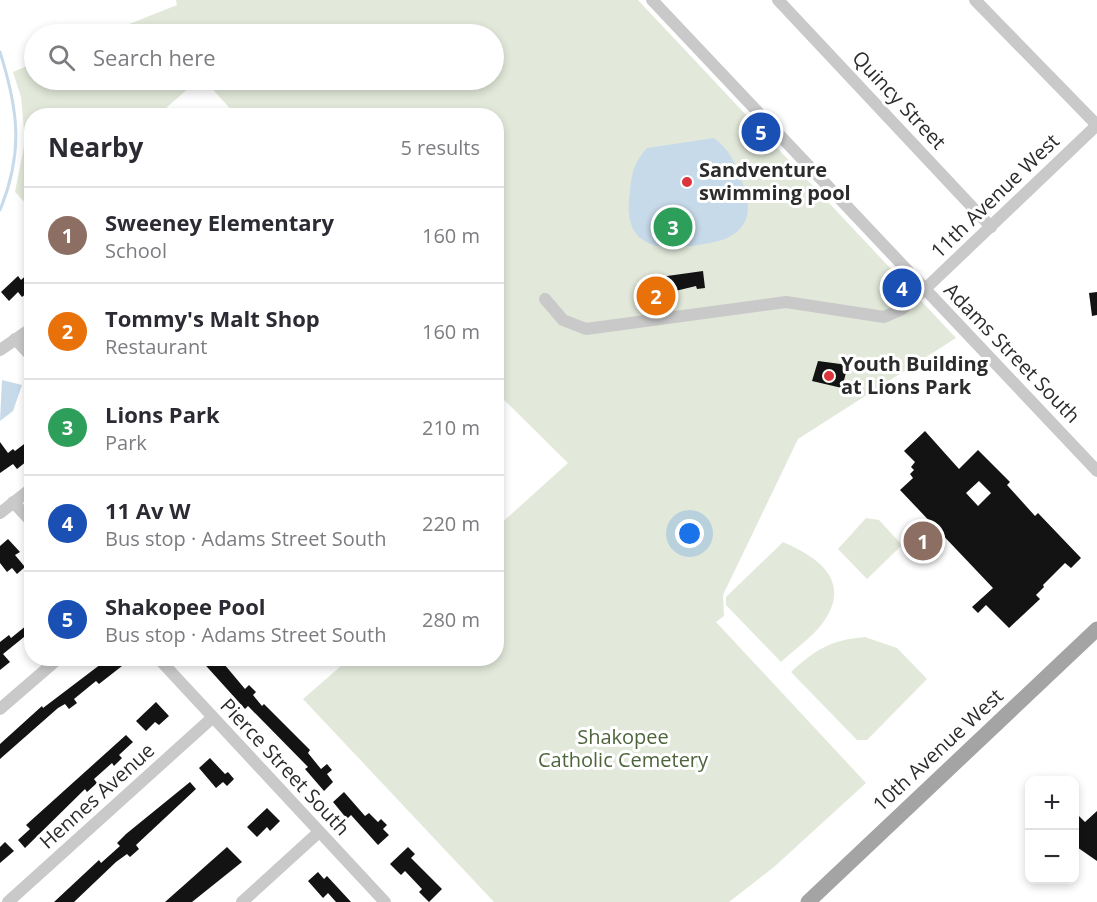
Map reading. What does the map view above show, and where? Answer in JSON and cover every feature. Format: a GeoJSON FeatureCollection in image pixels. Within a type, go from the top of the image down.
{"type":"FeatureCollection","features":[{"type":"Feature","properties":{"kind":"main road","name":"10th Avenue West"},"geometry":{"type":"LineString","coordinates":[[808,902],[1097,629]]}},
{"type":"Feature","properties":{"kind":"street","name":"Adams Street South"},"geometry":{"type":"LineString","coordinates":[[652,0],[1097,471]]}},
{"type":"Feature","properties":{"kind":"street","name":"Quincy Street"},"geometry":{"type":"LineString","coordinates":[[778,0],[991,227]]}},
{"type":"Feature","properties":{"kind":"street"},"geometry":{"type":"LineString","coordinates":[[975,0],[1097,125]]}},
{"type":"Feature","properties":{"kind":"street","name":"11th Avenue West"},"geometry":{"type":"LineString","coordinates":[[545,299],[563,320],[586,328],[786,302],[884,317],[902,309],[925,290],[1097,125]]}},
{"type":"Feature","properties":{"kind":"street"},"geometry":{"type":"LineString","coordinates":[[0,351],[24,333]]}},
{"type":"Feature","properties":{"kind":"street"},"geometry":{"type":"LineString","coordinates":[[15,339],[24,349]]}},
{"type":"Feature","properties":{"kind":"street"},"geometry":{"type":"LineString","coordinates":[[0,513],[24,494]]}},
{"type":"Feature","properties":{"kind":"street"},"geometry":{"type":"LineString","coordinates":[[13,502],[24,514]]}},
{"type":"Feature","properties":{"kind":"street"},"geometry":{"type":"LineString","coordinates":[[0,709],[50,666]]}},
{"type":"Feature","properties":{"kind":"street","name":"Pierce Street South"},"geometry":{"type":"LineString","coordinates":[[165,666],[385,902]]}},
{"type":"Feature","properties":{"kind":"street","name":"Hennes Avenue"},"geometry":{"type":"LineString","coordinates":[[8,902],[212,718]]}},
{"type":"Feature","properties":{"kind":"street"},"geometry":{"type":"LineString","coordinates":[[243,902],[319,832]]}},
{"type":"Feature","properties":{"kind":"green space","name":"Shakopee Catholic Cemetery"},"geometry":{"type":"Polygon","coordinates":[[[176,0],[638,0],[956,338],[798,439],[723,595],[724,616],[716,622],[866,783],[774,867],[729,902],[494,902],[303,699],[341,666],[504,666],[504,521],[568,463],[504,400],[504,108],[230,108],[213,90],[504,90],[504,24],[129,24],[177,5],[176,0]]]}},
{"type":"Feature","properties":{"kind":"green space"},"geometry":{"type":"Polygon","coordinates":[[[24,67],[24,90],[187,90],[166,108],[24,108],[24,130],[21,97],[13,72],[24,67]]]}},
{"type":"Feature","properties":{"kind":"green space"},"geometry":{"type":"Polygon","coordinates":[[[24,146],[24,202],[15,192],[24,146]]]}},
{"type":"Feature","properties":{"kind":"green space"},"geometry":{"type":"Polygon","coordinates":[[[866,518],[879,520],[902,545],[867,579],[838,549],[866,518]]]}},
{"type":"Feature","properties":{"kind":"green space"},"geometry":{"type":"Polygon","coordinates":[[[783,542],[797,548],[820,564],[828,573],[833,584],[834,596],[831,609],[822,624],[781,662],[726,605],[726,597],[783,542]]]}},
{"type":"Feature","properties":{"kind":"green space"},"geometry":{"type":"Polygon","coordinates":[[[865,637],[897,648],[927,679],[867,740],[857,740],[791,672],[808,657],[833,643],[865,637]]]}},
{"type":"Feature","properties":{"kind":"water","name":"Sandventure swimming pool"},"geometry":{"type":"Polygon","coordinates":[[[714,138],[731,156],[745,189],[748,209],[742,226],[723,240],[699,245],[665,247],[644,241],[632,226],[629,214],[632,178],[635,166],[642,154],[647,148],[714,138]]]}},
{"type":"Feature","properties":{"kind":"water"},"geometry":{"type":"Polygon","coordinates":[[[2,380],[22,385],[13,411],[0,421],[2,380]]]}},
{"type":"Feature","properties":{"kind":"building"},"geometry":{"type":"Polygon","coordinates":[[[703,271],[705,288],[697,289],[696,286],[667,293],[667,289],[662,290],[660,277],[703,271]]]}},
{"type":"Feature","properties":{"kind":"building"},"geometry":{"type":"Polygon","coordinates":[[[18,276],[21,280],[24,277],[24,295],[22,297],[18,292],[9,301],[1,292],[18,276]]]}},
{"type":"Feature","properties":{"kind":"building"},"geometry":{"type":"Polygon","coordinates":[[[1097,292],[1097,315],[1092,316],[1089,293],[1097,292]]]}},
{"type":"Feature","properties":{"kind":"building","name":"Youth Building at Lions Park"},"geometry":{"type":"Polygon","coordinates":[[[818,361],[848,365],[842,388],[812,381],[818,361]]]}},
{"type":"Feature","properties":{"kind":"building"},"geometry":{"type":"Polygon","coordinates":[[[925,431],[959,469],[978,450],[1010,482],[1007,485],[1035,516],[1038,513],[1081,558],[1071,568],[1065,563],[1036,595],[1040,599],[1009,628],[986,605],[978,613],[972,607],[993,588],[900,490],[913,478],[910,474],[914,470],[911,467],[915,462],[904,451],[925,431]],[[979,481],[966,493],[978,506],[991,493],[979,481]]]}},
{"type":"Feature","properties":{"kind":"building"},"geometry":{"type":"Polygon","coordinates":[[[0,442],[8,453],[13,449],[15,451],[24,444],[24,463],[17,469],[13,464],[0,473],[0,442]]]}},
{"type":"Feature","properties":{"kind":"building"},"geometry":{"type":"Polygon","coordinates":[[[8,539],[20,552],[15,555],[24,568],[17,574],[12,568],[7,572],[0,563],[0,546],[8,539]]]}},
{"type":"Feature","properties":{"kind":"building"},"geometry":{"type":"Polygon","coordinates":[[[24,627],[24,637],[3,654],[10,662],[0,670],[0,642],[9,635],[11,638],[24,627]]]}},
{"type":"Feature","properties":{"kind":"building"},"geometry":{"type":"Polygon","coordinates":[[[98,666],[122,666],[99,684],[96,681],[74,699],[77,703],[69,709],[65,704],[58,708],[0,759],[0,744],[42,706],[43,708],[98,666]]]}},
{"type":"Feature","properties":{"kind":"building"},"geometry":{"type":"Polygon","coordinates":[[[206,666],[226,666],[245,689],[249,685],[256,692],[253,695],[262,706],[264,704],[310,750],[308,753],[321,769],[327,764],[332,770],[327,774],[333,782],[324,791],[305,769],[308,767],[248,706],[245,709],[206,666]]]}},
{"type":"Feature","properties":{"kind":"building"},"geometry":{"type":"Polygon","coordinates":[[[156,702],[169,716],[159,725],[155,722],[146,731],[136,721],[156,702]]]}},
{"type":"Feature","properties":{"kind":"building"},"geometry":{"type":"Polygon","coordinates":[[[126,735],[133,742],[119,755],[122,758],[114,766],[112,763],[94,779],[97,783],[87,792],[85,789],[25,848],[18,840],[30,829],[26,825],[126,735]]]}},
{"type":"Feature","properties":{"kind":"building"},"geometry":{"type":"Polygon","coordinates":[[[210,758],[225,774],[228,772],[234,779],[227,786],[223,782],[216,788],[199,768],[210,758]]]}},
{"type":"Feature","properties":{"kind":"building"},"geometry":{"type":"Polygon","coordinates":[[[190,782],[196,789],[136,845],[139,849],[130,857],[127,854],[116,862],[74,902],[54,902],[99,860],[101,863],[120,846],[117,843],[126,834],[190,782]]]}},
{"type":"Feature","properties":{"kind":"building"},"geometry":{"type":"Polygon","coordinates":[[[344,792],[365,816],[369,813],[378,822],[381,819],[387,825],[383,829],[389,835],[378,845],[351,815],[347,819],[333,802],[344,792]]]}},
{"type":"Feature","properties":{"kind":"building"},"geometry":{"type":"Polygon","coordinates":[[[267,808],[280,821],[270,831],[267,827],[257,837],[247,827],[267,808]]]}},
{"type":"Feature","properties":{"kind":"building"},"geometry":{"type":"Polygon","coordinates":[[[1097,811],[1097,861],[1079,848],[1079,816],[1085,822],[1097,811]]]}},
{"type":"Feature","properties":{"kind":"building"},"geometry":{"type":"Polygon","coordinates":[[[5,842],[14,851],[0,863],[0,847],[5,842]]]}},
{"type":"Feature","properties":{"kind":"building"},"geometry":{"type":"Polygon","coordinates":[[[227,847],[242,862],[192,902],[165,902],[227,847]]]}},
{"type":"Feature","properties":{"kind":"building"},"geometry":{"type":"Polygon","coordinates":[[[408,847],[415,854],[411,858],[442,889],[429,902],[419,892],[422,889],[405,871],[401,875],[390,864],[408,847]]]}},
{"type":"Feature","properties":{"kind":"building"},"geometry":{"type":"Polygon","coordinates":[[[318,872],[324,879],[327,876],[351,902],[336,902],[328,893],[323,898],[308,881],[318,872]]]}},
{"type":"Feature","properties":{"kind":"waterway"},"geometry":{"type":"LineString","coordinates":[[0,52],[11,93],[16,131],[13,169],[0,210]]}},
{"type":"Feature","properties":{"kind":"place","name":"Shakopee Pool"},"geometry":{"type":"Point","coordinates":[761,132]}},
{"type":"Feature","properties":{"kind":"place","name":"Sandventure swimming pool"},"geometry":{"type":"Point","coordinates":[687,182]}},
{"type":"Feature","properties":{"kind":"place","name":"Lions Park"},"geometry":{"type":"Point","coordinates":[673,227]}},
{"type":"Feature","properties":{"kind":"place","name":"11 Av W"},"geometry":{"type":"Point","coordinates":[902,288]}},
{"type":"Feature","properties":{"kind":"place","name":"Tommy's Malt Shop"},"geometry":{"type":"Point","coordinates":[656,296]}},
{"type":"Feature","properties":{"kind":"place","name":"Youth Building at Lions Park"},"geometry":{"type":"Point","coordinates":[829,376]}},
{"type":"Feature","properties":{"kind":"place","name":"Sweeney Elementary"},"geometry":{"type":"Point","coordinates":[923,541]}}]}
